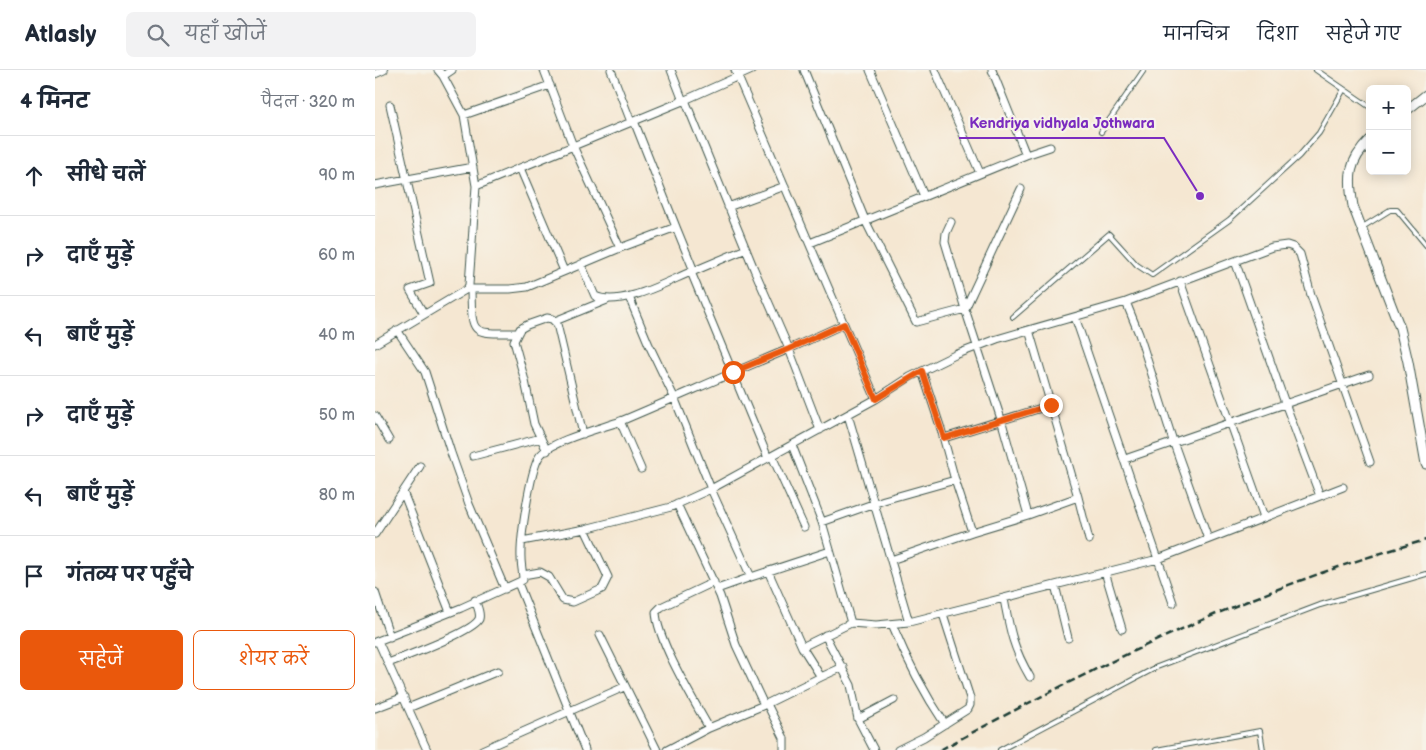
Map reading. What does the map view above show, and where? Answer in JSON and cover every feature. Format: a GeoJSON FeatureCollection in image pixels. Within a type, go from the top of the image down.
{"type":"FeatureCollection","features":[{"type":"Feature","properties":{"kind":"street"},"geometry":{"type":"LineString","coordinates":[[375,74],[384,70]]}},
{"type":"Feature","properties":{"kind":"street"},"geometry":{"type":"LineString","coordinates":[[452,70],[441,73],[464,115],[475,186],[469,285],[473,326],[484,333],[517,333]]}},
{"type":"Feature","properties":{"kind":"street"},"geometry":{"type":"LineString","coordinates":[[545,70],[573,146],[620,248]]}},
{"type":"Feature","properties":{"kind":"street"},"geometry":{"type":"LineString","coordinates":[[611,70],[733,372],[770,457],[804,527]]}},
{"type":"Feature","properties":{"kind":"street"},"geometry":{"type":"LineString","coordinates":[[671,70],[789,349],[820,430]]}},
{"type":"Feature","properties":{"kind":"street"},"geometry":{"type":"LineString","coordinates":[[475,186],[684,100],[737,73],[752,70]]}},
{"type":"Feature","properties":{"kind":"street"},"geometry":{"type":"LineString","coordinates":[[804,70],[865,220],[916,322],[965,309]]}},
{"type":"Feature","properties":{"kind":"street"},"geometry":{"type":"LineString","coordinates":[[870,70],[924,196]]}},
{"type":"Feature","properties":{"kind":"street"},"geometry":{"type":"LineString","coordinates":[[935,70],[980,173]]}},
{"type":"Feature","properties":{"kind":"street"},"geometry":{"type":"LineString","coordinates":[[993,70],[1026,154]]}},
{"type":"Feature","properties":{"kind":"street"},"geometry":{"type":"LineString","coordinates":[[737,73],[876,399]]}},
{"type":"Feature","properties":{"kind":"street"},"geometry":{"type":"LineString","coordinates":[[464,115],[550,85]]}},
{"type":"Feature","properties":{"kind":"street"},"geometry":{"type":"LineString","coordinates":[[1411,107],[1426,95]]}},
{"type":"Feature","properties":{"kind":"street"},"geometry":{"type":"LineString","coordinates":[[389,106],[430,283],[410,290],[424,314]]}},
{"type":"Feature","properties":{"kind":"street"},"geometry":{"type":"LineString","coordinates":[[1366,144],[1359,152],[1351,167],[1349,186],[1353,206],[1400,328],[1426,464]]}},
{"type":"Feature","properties":{"kind":"street"},"geometry":{"type":"LineString","coordinates":[[810,243],[1026,154],[1050,147]]}},
{"type":"Feature","properties":{"kind":"street"},"geometry":{"type":"LineString","coordinates":[[375,185],[473,168]]}},
{"type":"Feature","properties":{"kind":"street"},"geometry":{"type":"LineString","coordinates":[[520,168],[564,271]]}},
{"type":"Feature","properties":{"kind":"street"},"geometry":{"type":"LineString","coordinates":[[728,208],[785,186]]}},
{"type":"Feature","properties":{"kind":"street"},"geometry":{"type":"LineString","coordinates":[[965,309],[1021,189]]}},
{"type":"Feature","properties":{"kind":"street"},"geometry":{"type":"LineString","coordinates":[[951,222],[946,233],[945,242],[1001,420],[1028,515]]}},
{"type":"Feature","properties":{"kind":"street"},"geometry":{"type":"LineString","coordinates":[[375,344],[469,289],[527,287],[676,227]]}},
{"type":"Feature","properties":{"kind":"street"},"geometry":{"type":"LineString","coordinates":[[522,541],[585,529],[671,507],[711,489],[848,415],[922,371],[955,355],[1029,330],[1126,302],[1272,247],[1287,245],[1293,247],[1300,254],[1311,295],[1370,462]]}},
{"type":"Feature","properties":{"kind":"street"},"geometry":{"type":"LineString","coordinates":[[581,264],[595,296],[608,299],[629,297],[746,250]]}},
{"type":"Feature","properties":{"kind":"street"},"geometry":{"type":"LineString","coordinates":[[1235,261],[1320,496]]}},
{"type":"Feature","properties":{"kind":"street"},"geometry":{"type":"LineString","coordinates":[[1180,281],[1264,517]]}},
{"type":"Feature","properties":{"kind":"street"},"geometry":{"type":"LineString","coordinates":[[629,297],[674,397],[711,489],[751,576]]}},
{"type":"Feature","properties":{"kind":"street"},"geometry":{"type":"LineString","coordinates":[[555,321],[608,299]]}},
{"type":"Feature","properties":{"kind":"street"},"geometry":{"type":"LineString","coordinates":[[1126,302],[1139,334],[1173,441],[1208,539]]}},
{"type":"Feature","properties":{"kind":"street"},"geometry":{"type":"LineString","coordinates":[[1075,317],[1173,603]]}},
{"type":"Feature","properties":{"kind":"street"},"geometry":{"type":"LineString","coordinates":[[547,451],[534,424],[514,341],[520,329],[547,318],[552,319],[557,324],[583,434]]}},
{"type":"Feature","properties":{"kind":"street"},"geometry":{"type":"LineString","coordinates":[[427,750],[404,697],[376,642],[523,580],[522,541],[532,476],[540,456],[558,443],[621,421],[844,324]]}},
{"type":"Feature","properties":{"kind":"street"},"geometry":{"type":"LineString","coordinates":[[397,330],[425,372],[466,495],[505,589]]}},
{"type":"Feature","properties":{"kind":"street"},"geometry":{"type":"LineString","coordinates":[[1029,330],[1089,540]]}},
{"type":"Feature","properties":{"kind":"street"},"geometry":{"type":"LineString","coordinates":[[922,371],[973,532]]}},
{"type":"Feature","properties":{"kind":"street"},"geometry":{"type":"LineString","coordinates":[[1125,459],[1369,375]]}},
{"type":"Feature","properties":{"kind":"street"},"geometry":{"type":"LineString","coordinates":[[944,438],[1051,405]]}},
{"type":"Feature","properties":{"kind":"street"},"geometry":{"type":"LineString","coordinates":[[848,415],[909,622]]}},
{"type":"Feature","properties":{"kind":"street"},"geometry":{"type":"LineString","coordinates":[[375,416],[389,440]]}},
{"type":"Feature","properties":{"kind":"street"},"geometry":{"type":"LineString","coordinates":[[621,421],[641,469]]}},
{"type":"Feature","properties":{"kind":"street"},"geometry":{"type":"LineString","coordinates":[[473,456],[541,438]]}},
{"type":"Feature","properties":{"kind":"street"},"geometry":{"type":"LineString","coordinates":[[792,445],[822,522],[851,622]]}},
{"type":"Feature","properties":{"kind":"street"},"geometry":{"type":"LineString","coordinates":[[375,534],[420,466]]}},
{"type":"Feature","properties":{"kind":"street"},"geometry":{"type":"LineString","coordinates":[[822,522],[874,504],[955,480]]}},
{"type":"Feature","properties":{"kind":"street"},"geometry":{"type":"LineString","coordinates":[[803,647],[851,622],[876,625],[909,622],[1158,559],[1343,487]]}},
{"type":"Feature","properties":{"kind":"street"},"geometry":{"type":"LineString","coordinates":[[403,492],[450,612]]}},
{"type":"Feature","properties":{"kind":"street"},"geometry":{"type":"LineString","coordinates":[[891,560],[1077,497]]}},
{"type":"Feature","properties":{"kind":"street"},"geometry":{"type":"LineString","coordinates":[[677,504],[716,586],[736,645],[785,738],[784,750]]}},
{"type":"Feature","properties":{"kind":"street"},"geometry":{"type":"LineString","coordinates":[[523,575],[540,572],[549,577],[563,600],[568,602],[573,602],[603,590],[608,577],[585,529]]}},
{"type":"Feature","properties":{"kind":"street"},"geometry":{"type":"LineString","coordinates":[[709,728],[671,656],[656,620],[656,612],[661,607],[716,586],[830,551]]}},
{"type":"Feature","properties":{"kind":"street"},"geometry":{"type":"LineString","coordinates":[[767,571],[803,647],[821,677]]}},
{"type":"Feature","properties":{"kind":"street"},"geometry":{"type":"LineString","coordinates":[[1105,572],[1122,629]]}},
{"type":"Feature","properties":{"kind":"street"},"geometry":{"type":"LineString","coordinates":[[518,582],[585,750]]}},
{"type":"Feature","properties":{"kind":"street"},"geometry":{"type":"LineString","coordinates":[[1055,585],[1068,638]]}},
{"type":"Feature","properties":{"kind":"street"},"geometry":{"type":"LineString","coordinates":[[375,592],[390,636]]}},
{"type":"Feature","properties":{"kind":"street"},"geometry":{"type":"LineString","coordinates":[[1004,599],[1012,641],[1030,677]]}},
{"type":"Feature","properties":{"kind":"street"},"geometry":{"type":"LineString","coordinates":[[388,664],[475,625],[480,614],[475,600]]}},
{"type":"Feature","properties":{"kind":"street"},"geometry":{"type":"LineString","coordinates":[[898,750],[945,724],[968,709],[970,705],[967,689],[943,614]]}},
{"type":"Feature","properties":{"kind":"street"},"geometry":{"type":"LineString","coordinates":[[892,624],[935,709],[945,724]]}},
{"type":"Feature","properties":{"kind":"street"},"geometry":{"type":"LineString","coordinates":[[600,635],[624,687],[657,750]]}},
{"type":"Feature","properties":{"kind":"street"},"geometry":{"type":"LineString","coordinates":[[825,635],[851,685],[858,720],[874,750]]}},
{"type":"Feature","properties":{"kind":"street"},"geometry":{"type":"LineString","coordinates":[[667,750],[709,728],[766,705],[843,667]]}},
{"type":"Feature","properties":{"kind":"street"},"geometry":{"type":"LineString","coordinates":[[408,708],[498,671]]}},
{"type":"Feature","properties":{"kind":"street"},"geometry":{"type":"LineString","coordinates":[[482,750],[498,747],[624,687]]}},
{"type":"Feature","properties":{"kind":"street"},"geometry":{"type":"LineString","coordinates":[[375,708],[404,697]]}},
{"type":"Feature","properties":{"kind":"street"},"geometry":{"type":"LineString","coordinates":[[858,720],[894,700]]}},
{"type":"Feature","properties":{"kind":"lane"},"geometry":{"type":"LineString","coordinates":[[1101,132],[1144,70]]}},
{"type":"Feature","properties":{"kind":"lane"},"geometry":{"type":"LineString","coordinates":[[1316,70],[1366,104]]}},
{"type":"Feature","properties":{"kind":"lane"},"geometry":{"type":"LineString","coordinates":[[1013,317],[1109,234],[1137,264],[1152,275],[1229,220],[1299,156],[1319,133],[1344,89]]}},
{"type":"Feature","properties":{"kind":"lane"},"geometry":{"type":"LineString","coordinates":[[1361,228],[1390,210],[1397,210],[1426,245]]}},
{"type":"Feature","properties":{"kind":"lane"},"geometry":{"type":"LineString","coordinates":[[1000,750],[1157,667],[1320,605],[1426,574]]}},
{"type":"Feature","properties":{"kind":"lane"},"geometry":{"type":"LineString","coordinates":[[1156,750],[1260,731],[1263,750]]}},
{"type":"Feature","properties":{"kind":"railway"},"geometry":{"type":"LineString","coordinates":[[940,750],[1057,688],[1177,631],[1300,581],[1362,559],[1426,540]]}},
{"type":"Feature","properties":{"kind":"place","name":"Kendriya vidhyala Jothwara"},"geometry":{"type":"Point","coordinates":[1200,196]}},
{"type":"Feature","properties":{"kind":"route"},"geometry":{"type":"LineString","coordinates":[[733,372],[844,324],[876,399],[922,371],[944,438],[1051,405]]}}]}
